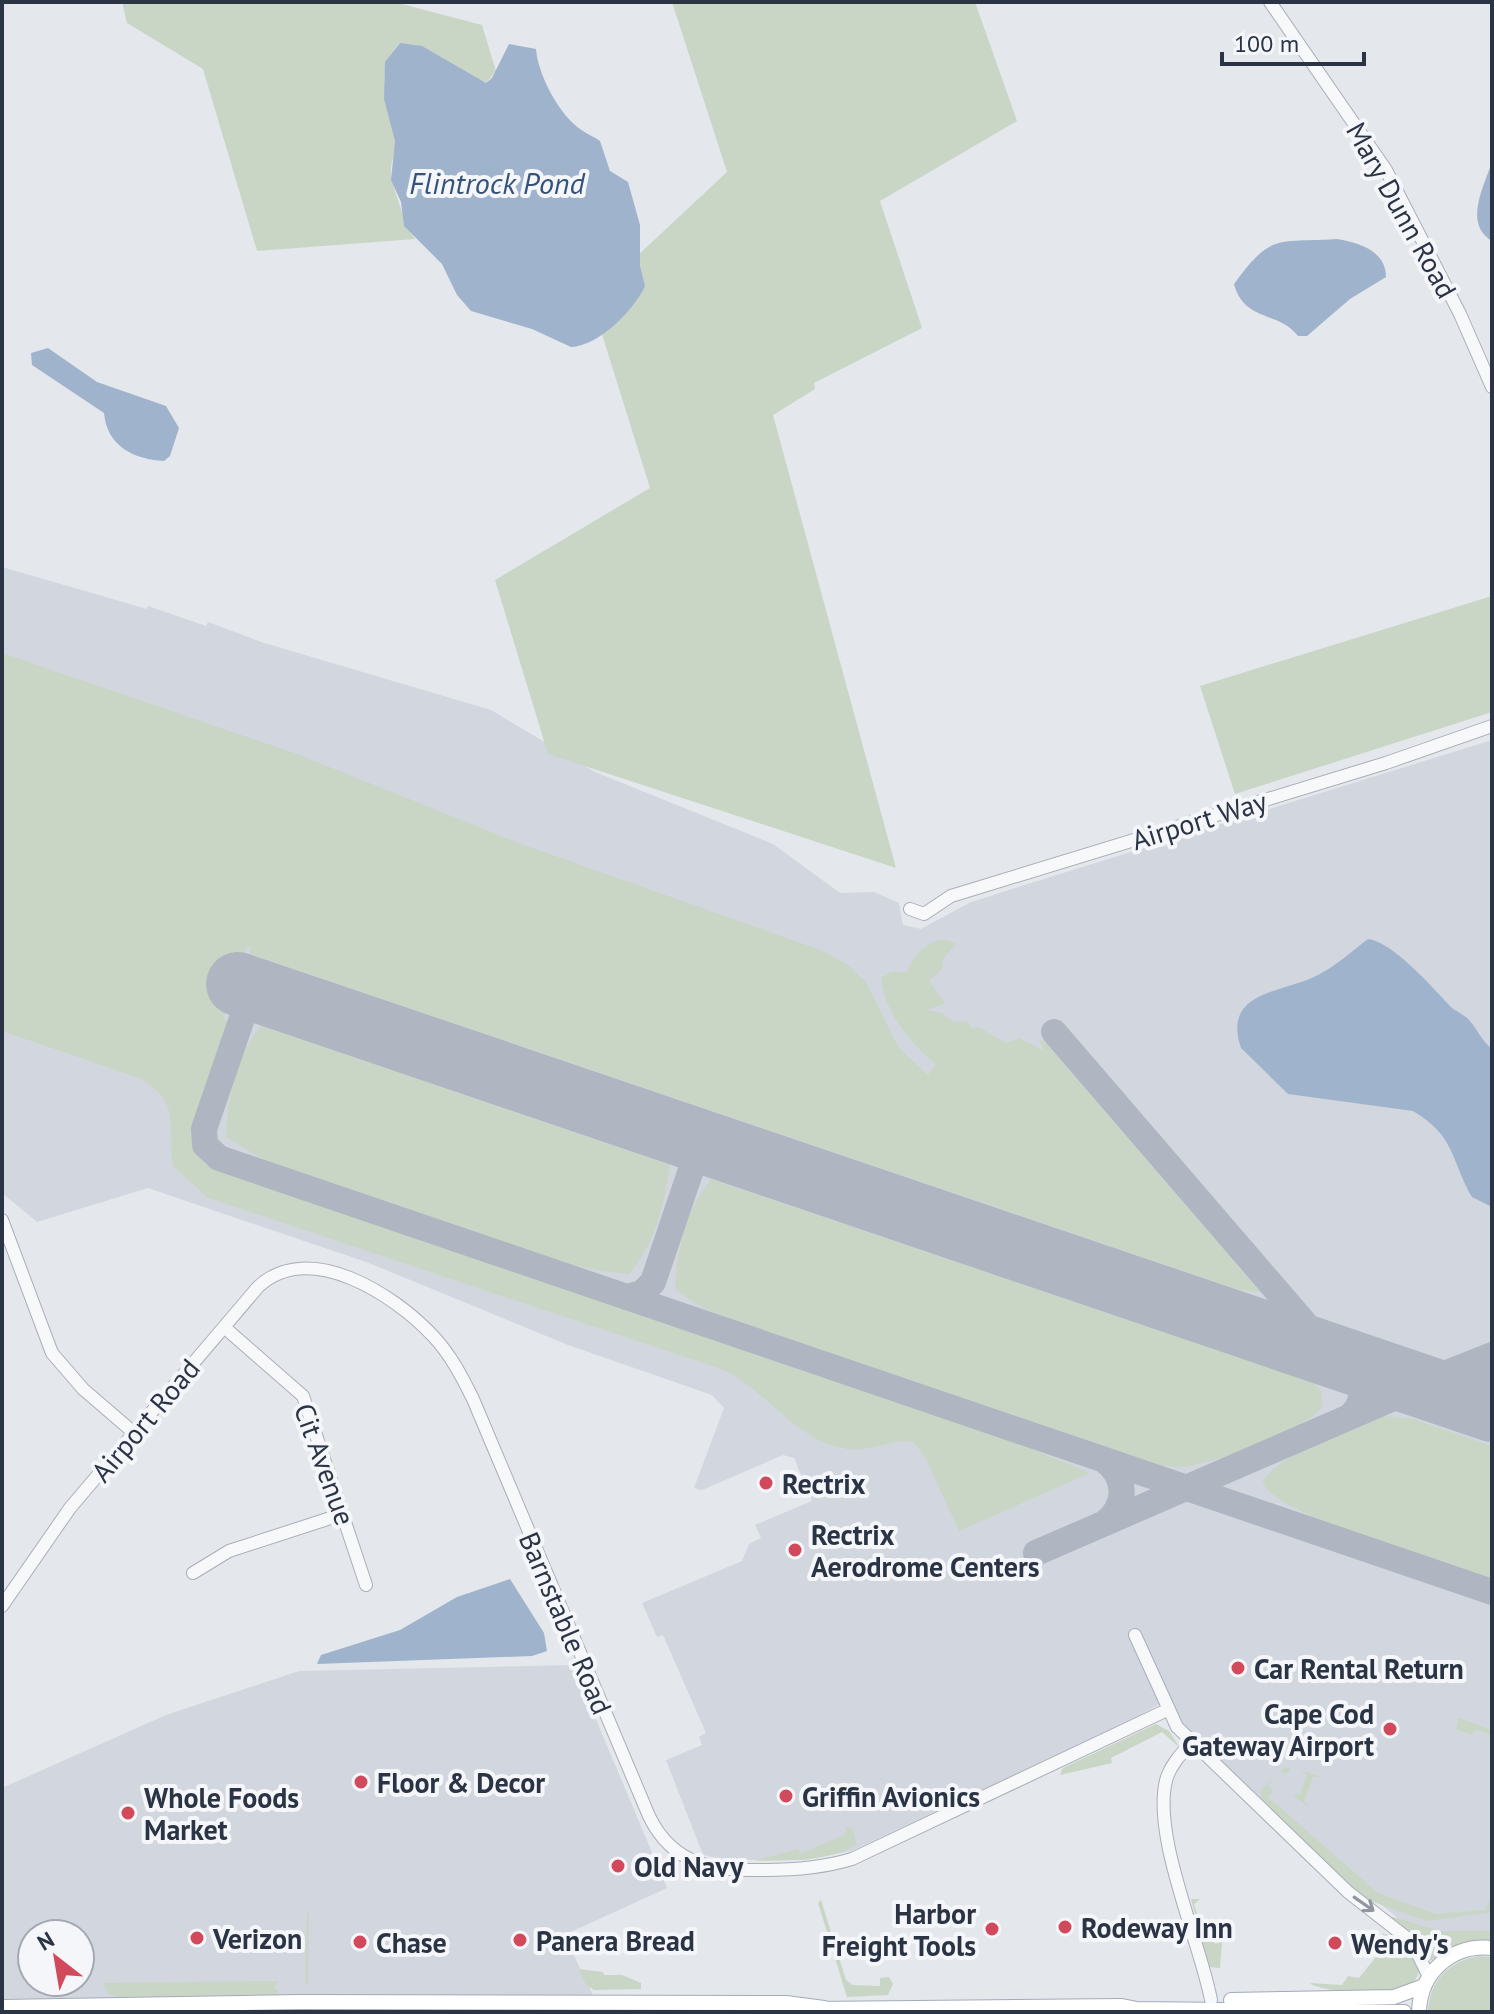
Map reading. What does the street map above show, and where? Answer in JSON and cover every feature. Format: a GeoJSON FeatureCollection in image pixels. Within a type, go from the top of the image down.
{"type":"FeatureCollection","features":[{"type":"Feature","properties":{"kind":"main road"},"geometry":{"type":"LineString","coordinates":[[1419,2012],[1426,1982],[1440,1963],[1458,1952],[1492,1948]]}},
{"type":"Feature","properties":{"kind":"main road"},"geometry":{"type":"LineString","coordinates":[[791,2012],[824,2008],[1213,2007],[1394,1997],[1426,1982]]}},
{"type":"Feature","properties":{"kind":"main road"},"geometry":{"type":"LineString","coordinates":[[2,2007],[498,2001],[786,2003],[824,2008]]}},
{"type":"Feature","properties":{"kind":"main road"},"geometry":{"type":"LineString","coordinates":[[1213,2007],[1404,2012]]}},
{"type":"Feature","properties":{"kind":"street","name":"Mary Dunn Road"},"geometry":{"type":"LineString","coordinates":[[1270,2],[1386,170],[1460,314],[1492,387]]}},
{"type":"Feature","properties":{"kind":"street","name":"Airport Way"},"geometry":{"type":"LineString","coordinates":[[910,909],[924,914],[951,896],[1386,763],[1492,726]]}},
{"type":"Feature","properties":{"kind":"street"},"geometry":{"type":"LineString","coordinates":[[2,1220],[52,1353],[83,1389],[133,1432]]}},
{"type":"Feature","properties":{"kind":"street","name":"Airport Road"},"geometry":{"type":"LineString","coordinates":[[2,1606],[56,1525],[267,1279],[289,1269],[314,1269]]}},
{"type":"Feature","properties":{"kind":"street","name":"Barnstable Road"},"geometry":{"type":"LineString","coordinates":[[314,1269],[352,1281],[398,1305],[433,1336],[453,1362],[477,1408],[644,1805],[665,1842],[698,1865],[730,1871],[802,1870],[834,1864],[870,1852],[1167,1710]]}},
{"type":"Feature","properties":{"kind":"street","name":"Cit Avenue"},"geometry":{"type":"LineString","coordinates":[[224,1327],[303,1396],[366,1585]]}},
{"type":"Feature","properties":{"kind":"street"},"geometry":{"type":"LineString","coordinates":[[193,1573],[229,1551],[343,1514]]}},
{"type":"Feature","properties":{"kind":"street"},"geometry":{"type":"LineString","coordinates":[[1135,1635],[1167,1710],[1192,1742],[1348,1892],[1412,1942],[1426,1982]]}},
{"type":"Feature","properties":{"kind":"street"},"geometry":{"type":"LineString","coordinates":[[1192,1742],[1168,1774],[1163,1806],[1167,1837],[1213,2007]]}},
{"type":"Feature","properties":{"kind":"shaded area","name":"Cape Cod Gateway Airport"},"geometry":{"type":"Polygon","coordinates":[[[2,567],[147,609],[148,606],[206,626],[208,622],[261,642],[491,710],[595,772],[773,844],[840,893],[874,892],[899,903],[903,925],[921,929],[969,903],[1492,740],[1492,1939],[1432,1947],[1308,1843],[1183,1726],[1169,1699],[1124,1724],[851,1851],[805,1860],[727,1860],[703,1855],[666,1760],[702,1745],[699,1737],[706,1733],[663,1635],[657,1637],[642,1603],[742,1561],[749,1544],[761,1538],[755,1525],[812,1501],[794,1458],[783,1455],[702,1490],[694,1488],[724,1408],[712,1395],[568,1345],[369,1263],[148,1188],[37,1222],[2,1193],[2,567]]]}},
{"type":"Feature","properties":{"kind":"shaded area"},"geometry":{"type":"Polygon","coordinates":[[[573,1665],[667,1888],[564,1935],[593,1995],[2,1999],[2,1788],[166,1715],[299,1671],[573,1665]]]}},
{"type":"Feature","properties":{"kind":"green space"},"geometry":{"type":"Polygon","coordinates":[[[122,2],[394,2],[482,25],[496,71],[486,83],[400,43],[391,55],[385,79],[395,144],[391,175],[415,239],[257,251],[203,69],[127,23],[122,2]]]}},
{"type":"Feature","properties":{"kind":"green space"},"geometry":{"type":"Polygon","coordinates":[[[672,2],[975,2],[1017,121],[880,201],[922,328],[814,383],[815,389],[773,415],[896,868],[548,754],[495,580],[650,488],[591,299],[727,172],[672,2]]]}},
{"type":"Feature","properties":{"kind":"green space"},"geometry":{"type":"Polygon","coordinates":[[[1492,596],[1492,712],[1235,794],[1200,686],[1492,596]]]}},
{"type":"Feature","properties":{"kind":"green space"},"geometry":{"type":"Polygon","coordinates":[[[2,653],[297,754],[516,842],[823,951],[849,966],[866,982],[898,1047],[928,1075],[936,1064],[900,1026],[887,1003],[881,978],[891,972],[907,972],[920,951],[933,942],[941,940],[956,944],[942,960],[943,968],[929,981],[945,1003],[927,1010],[942,1013],[954,1022],[967,1021],[972,1029],[979,1027],[1006,1043],[1019,1038],[1045,1051],[1038,1039],[1045,1042],[1260,1292],[1240,1290],[250,954],[251,947],[247,946],[242,962],[245,964],[223,1019],[228,1021],[193,1126],[193,1147],[205,1164],[1003,1437],[1090,1473],[959,1531],[926,1459],[914,1442],[856,1450],[828,1444],[796,1426],[755,1390],[724,1370],[208,1198],[173,1166],[168,1107],[153,1087],[139,1078],[2,1031],[2,653]]]}},
{"type":"Feature","properties":{"kind":"green space"},"geometry":{"type":"Polygon","coordinates":[[[261,1026],[670,1165],[662,1209],[646,1250],[629,1274],[575,1265],[522,1251],[319,1182],[248,1150],[226,1137],[227,1122],[239,1064],[261,1026]]]}},
{"type":"Feature","properties":{"kind":"green space"},"geometry":{"type":"Polygon","coordinates":[[[711,1179],[1314,1383],[1321,1392],[1323,1405],[1300,1425],[1232,1454],[1190,1466],[1156,1465],[1091,1447],[759,1331],[706,1309],[675,1289],[684,1231],[695,1204],[711,1179]]]}},
{"type":"Feature","properties":{"kind":"green space"},"geometry":{"type":"Polygon","coordinates":[[[1384,1416],[1413,1419],[1492,1446],[1492,1580],[1327,1523],[1272,1494],[1263,1481],[1301,1450],[1354,1425],[1384,1416]]]}},
{"type":"Feature","properties":{"kind":"green space"},"geometry":{"type":"Polygon","coordinates":[[[1459,1718],[1492,1730],[1492,1735],[1475,1729],[1472,1735],[1456,1729],[1459,1718]]]}},
{"type":"Feature","properties":{"kind":"green space"},"geometry":{"type":"Polygon","coordinates":[[[1156,1724],[1169,1731],[1180,1748],[1162,1732],[1111,1758],[1112,1763],[1060,1775],[1063,1768],[1156,1724]]]}},
{"type":"Feature","properties":{"kind":"green space"},"geometry":{"type":"Polygon","coordinates":[[[1300,1770],[1321,1777],[1313,1777],[1304,1801],[1310,1808],[1293,1795],[1300,1794],[1307,1775],[1300,1770]]]}},
{"type":"Feature","properties":{"kind":"green space"},"geometry":{"type":"Polygon","coordinates":[[[1276,1776],[1268,1785],[1273,1791],[1268,1797],[1378,1893],[1436,1914],[1485,1910],[1489,1901],[1492,1912],[1427,1921],[1362,1898],[1263,1801],[1260,1791],[1276,1776]]]}},
{"type":"Feature","properties":{"kind":"green space"},"geometry":{"type":"Polygon","coordinates":[[[845,1827],[852,1828],[857,1845],[845,1851],[807,1859],[754,1861],[798,1849],[800,1854],[846,1834],[845,1827]]]}},
{"type":"Feature","properties":{"kind":"green space"},"geometry":{"type":"Polygon","coordinates":[[[1191,1899],[1200,1899],[1194,1904],[1202,1930],[1208,1930],[1215,1944],[1222,1942],[1220,1968],[1209,1967],[1191,1899]]]}},
{"type":"Feature","properties":{"kind":"green space"},"geometry":{"type":"Polygon","coordinates":[[[821,1900],[846,1980],[853,1985],[880,1986],[880,1978],[889,1977],[893,1984],[888,1995],[847,1997],[818,1903],[821,1900]]]}},
{"type":"Feature","properties":{"kind":"green space"},"geometry":{"type":"Polygon","coordinates":[[[307,1912],[309,1914],[308,1985],[305,1984],[307,1912]]]}},
{"type":"Feature","properties":{"kind":"green space"},"geometry":{"type":"Polygon","coordinates":[[[1390,1916],[1440,1931],[1492,1931],[1492,1940],[1465,1941],[1428,1962],[1420,1944],[1390,1916]]]}},
{"type":"Feature","properties":{"kind":"green space"},"geometry":{"type":"Polygon","coordinates":[[[1394,1932],[1412,1948],[1419,1971],[1409,1986],[1395,1991],[1355,1992],[1327,1989],[1310,1983],[1342,1985],[1348,1976],[1359,1978],[1383,1948],[1383,1933],[1388,1936],[1394,1932]]]}},
{"type":"Feature","properties":{"kind":"green space"},"geometry":{"type":"Polygon","coordinates":[[[1479,1956],[1492,1957],[1492,2012],[1428,2012],[1432,1991],[1443,1974],[1459,1962],[1479,1956]]]}},
{"type":"Feature","properties":{"kind":"green space"},"geometry":{"type":"Polygon","coordinates":[[[579,1969],[603,1972],[604,1975],[622,1975],[641,1983],[641,1989],[594,1990],[586,1985],[579,1969]]]}},
{"type":"Feature","properties":{"kind":"green space"},"geometry":{"type":"Polygon","coordinates":[[[278,1981],[274,1988],[279,1992],[276,1995],[118,1997],[108,1993],[103,1983],[278,1981]]]}},
{"type":"Feature","properties":{"kind":"water","name":"Flintrock Pond"},"geometry":{"type":"Polygon","coordinates":[[[400,43],[422,46],[486,83],[492,78],[509,44],[536,49],[541,71],[559,106],[574,125],[600,141],[610,171],[628,182],[640,225],[640,266],[645,286],[633,306],[604,334],[571,347],[532,329],[471,311],[457,295],[442,264],[404,226],[401,202],[391,180],[395,141],[384,99],[385,62],[400,43]]]}},
{"type":"Feature","properties":{"kind":"water"},"geometry":{"type":"Polygon","coordinates":[[[1492,162],[1492,241],[1483,234],[1477,215],[1492,162]]]}},
{"type":"Feature","properties":{"kind":"water"},"geometry":{"type":"Polygon","coordinates":[[[1336,239],[1361,245],[1376,254],[1385,268],[1386,277],[1350,299],[1307,336],[1298,336],[1290,328],[1254,311],[1239,296],[1234,284],[1267,248],[1288,241],[1336,239]]]}},
{"type":"Feature","properties":{"kind":"water"},"geometry":{"type":"Polygon","coordinates":[[[48,348],[97,382],[166,406],[179,428],[170,456],[164,461],[153,460],[132,454],[116,442],[110,434],[104,413],[32,365],[31,353],[48,348]]]}},
{"type":"Feature","properties":{"kind":"water"},"geometry":{"type":"Polygon","coordinates":[[[1368,939],[1389,948],[1412,966],[1451,1007],[1469,1020],[1492,1049],[1492,1207],[1472,1197],[1445,1139],[1413,1111],[1288,1094],[1241,1048],[1237,1029],[1240,1015],[1248,1004],[1260,996],[1318,975],[1368,939]]]}},
{"type":"Feature","properties":{"kind":"water"},"geometry":{"type":"Polygon","coordinates":[[[510,1579],[544,1633],[547,1651],[532,1656],[317,1664],[321,1655],[400,1630],[457,1597],[510,1579]]]}},
{"type":"Feature","properties":{"kind":"taxiway"},"geometry":{"type":"LineString","coordinates":[[252,989],[204,1129],[205,1145],[219,1158],[1492,1592]]}},
{"type":"Feature","properties":{"kind":"taxiway"},"geometry":{"type":"LineString","coordinates":[[1054,1032],[1333,1356]]}},
{"type":"Feature","properties":{"kind":"taxiway"},"geometry":{"type":"LineString","coordinates":[[626,1297],[642,1293],[653,1282],[693,1164],[691,1149],[675,1131]]}},
{"type":"Feature","properties":{"kind":"taxiway"},"geometry":{"type":"LineString","coordinates":[[693,1164],[709,1150],[727,1149]]}},
{"type":"Feature","properties":{"kind":"taxiway"},"geometry":{"type":"LineString","coordinates":[[1398,1378],[1439,1376],[1492,1355]]}},
{"type":"Feature","properties":{"kind":"taxiway"},"geometry":{"type":"LineString","coordinates":[[1492,1356],[1482,1374],[1482,1387],[1492,1405]]}},
{"type":"Feature","properties":{"kind":"taxiway"},"geometry":{"type":"LineString","coordinates":[[1340,1358],[1353,1372],[1360,1387],[1360,1402],[1349,1417]]}},
{"type":"Feature","properties":{"kind":"taxiway"},"geometry":{"type":"LineString","coordinates":[[1036,1553],[1391,1399],[1416,1393],[1449,1395]]}},
{"type":"Feature","properties":{"kind":"taxiway"},"geometry":{"type":"LineString","coordinates":[[1103,1459],[1117,1474],[1122,1491],[1118,1508],[1105,1523]]}},
{"type":"Feature","properties":{"kind":"runway"},"geometry":{"type":"LineString","coordinates":[[238,984],[1492,1410]]}},
{"type":"Feature","properties":{"kind":"place","name":"Rectrix"},"geometry":{"type":"Point","coordinates":[766,1483]}},
{"type":"Feature","properties":{"kind":"place","name":"Rectrix Aerodrome Centers"},"geometry":{"type":"Point","coordinates":[795,1550]}},
{"type":"Feature","properties":{"kind":"place","name":"Car Rental Return"},"geometry":{"type":"Point","coordinates":[1238,1668]}},
{"type":"Feature","properties":{"kind":"place","name":"Cape Cod Gateway Airport"},"geometry":{"type":"Point","coordinates":[1390,1729]}},
{"type":"Feature","properties":{"kind":"place","name":"Floor & Decor"},"geometry":{"type":"Point","coordinates":[361,1782]}},
{"type":"Feature","properties":{"kind":"place","name":"Griffin Avionics"},"geometry":{"type":"Point","coordinates":[786,1796]}},
{"type":"Feature","properties":{"kind":"place","name":"Whole Foods Market"},"geometry":{"type":"Point","coordinates":[128,1813]}},
{"type":"Feature","properties":{"kind":"place","name":"Old Navy"},"geometry":{"type":"Point","coordinates":[618,1866]}},
{"type":"Feature","properties":{"kind":"place","name":"Rodeway Inn"},"geometry":{"type":"Point","coordinates":[1065,1927]}},
{"type":"Feature","properties":{"kind":"place","name":"Harbor Freight Tools"},"geometry":{"type":"Point","coordinates":[992,1929]}},
{"type":"Feature","properties":{"kind":"place","name":"Verizon"},"geometry":{"type":"Point","coordinates":[197,1938]}},
{"type":"Feature","properties":{"kind":"place","name":"Panera Bread"},"geometry":{"type":"Point","coordinates":[520,1940]}},
{"type":"Feature","properties":{"kind":"place","name":"Chase"},"geometry":{"type":"Point","coordinates":[360,1942]}},
{"type":"Feature","properties":{"kind":"place","name":"Wendy's"},"geometry":{"type":"Point","coordinates":[1335,1943]}}]}
